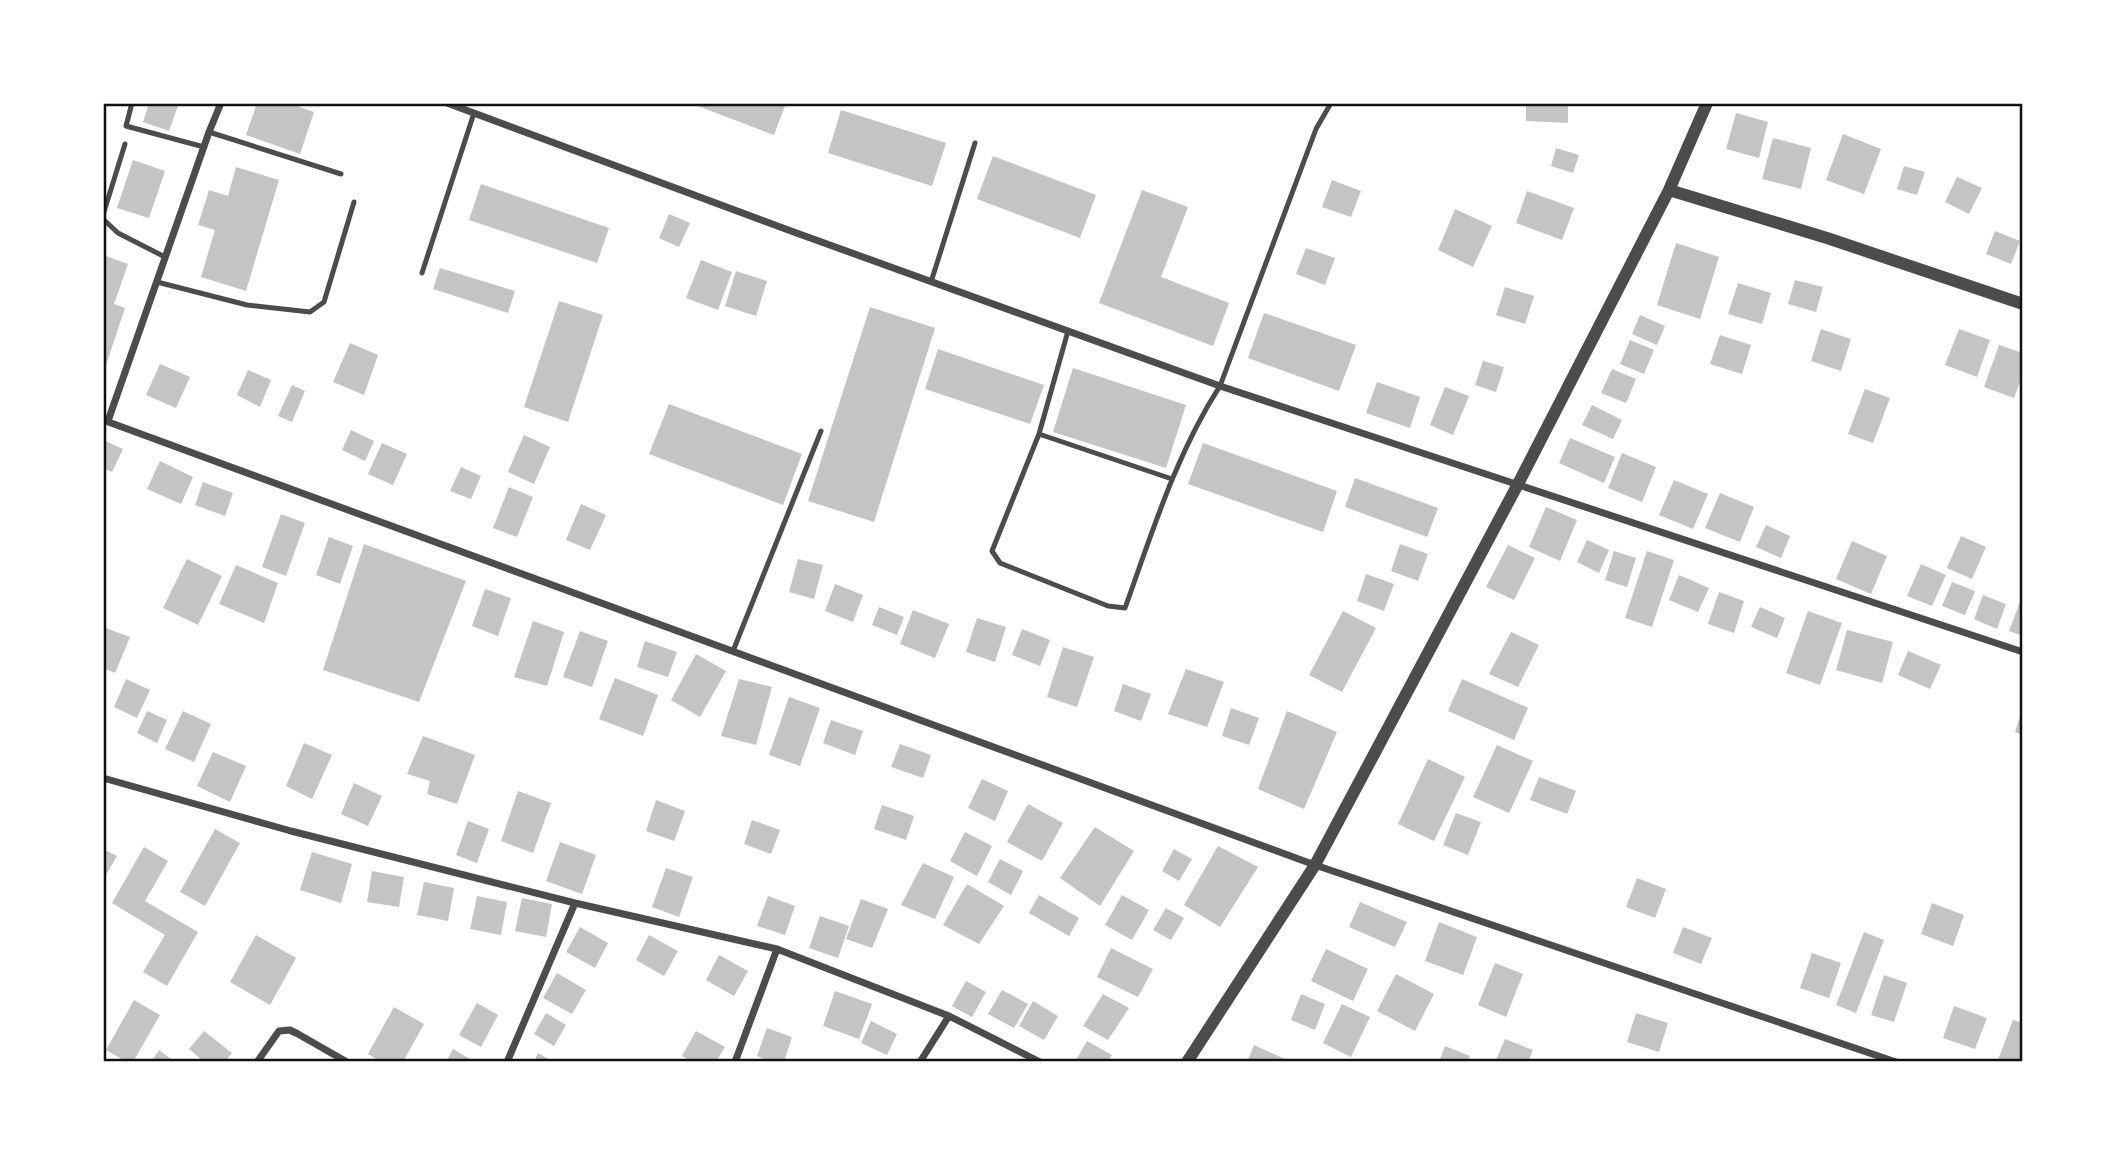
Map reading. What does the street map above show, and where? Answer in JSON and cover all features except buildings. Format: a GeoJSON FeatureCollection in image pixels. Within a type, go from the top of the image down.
{"type":"FeatureCollection","features":[{"type":"Feature","properties":{"kind":"street"},"geometry":{"type":"LineString","coordinates":[[221,103],[106,421],[1315,865],[1895,1062]]}},
{"type":"Feature","properties":{"kind":"street"},"geometry":{"type":"LineString","coordinates":[[447,103],[1220,386],[2023,652]]}},
{"type":"Feature","properties":{"kind":"street"},"geometry":{"type":"LineString","coordinates":[[1187,1062],[1315,865],[1518,484],[1669,190],[1707,103]]}},
{"type":"Feature","properties":{"kind":"street"},"geometry":{"type":"LineString","coordinates":[[1669,190],[1828,238],[2023,304]]}},
{"type":"Feature","properties":{"kind":"street"},"geometry":{"type":"LineString","coordinates":[[103,778],[291,831],[575,903],[777,948],[949,1016],[1040,1062]]}},
{"type":"Feature","properties":{"kind":"street"},"geometry":{"type":"LineString","coordinates":[[507,1062],[575,903]]}},
{"type":"Feature","properties":{"kind":"street"},"geometry":{"type":"LineString","coordinates":[[735,1062],[777,948]]}},
{"type":"Feature","properties":{"kind":"street"},"geometry":{"type":"LineString","coordinates":[[920,1062],[949,1016]]}},
{"type":"Feature","properties":{"kind":"street"},"geometry":{"type":"LineString","coordinates":[[257,1062],[279,1031],[290,1030],[347,1062]]}},
{"type":"Feature","properties":{"kind":"lane"},"geometry":{"type":"LineString","coordinates":[[132,103],[126,126],[204,147]]}},
{"type":"Feature","properties":{"kind":"lane"},"geometry":{"type":"LineString","coordinates":[[1068,331],[1039,433],[992,551],[1000,563],[1108,606],[1125,608],[1172,480],[1202,413],[1220,386],[1316,129],[1332,103]]}},
{"type":"Feature","properties":{"kind":"lane"},"geometry":{"type":"LineString","coordinates":[[422,273],[474,113]]}},
{"type":"Feature","properties":{"kind":"lane"},"geometry":{"type":"LineString","coordinates":[[209,132],[341,174]]}},
{"type":"Feature","properties":{"kind":"lane"},"geometry":{"type":"LineString","coordinates":[[931,282],[975,143]]}},
{"type":"Feature","properties":{"kind":"lane"},"geometry":{"type":"LineString","coordinates":[[125,144],[103,217],[118,233],[165,257]]}},
{"type":"Feature","properties":{"kind":"lane"},"geometry":{"type":"LineString","coordinates":[[157,282],[247,305],[310,312],[324,302],[354,202]]}},
{"type":"Feature","properties":{"kind":"lane"},"geometry":{"type":"LineString","coordinates":[[733,651],[821,431]]}},
{"type":"Feature","properties":{"kind":"lane"},"geometry":{"type":"LineString","coordinates":[[1039,433],[1172,480]]}}]}
